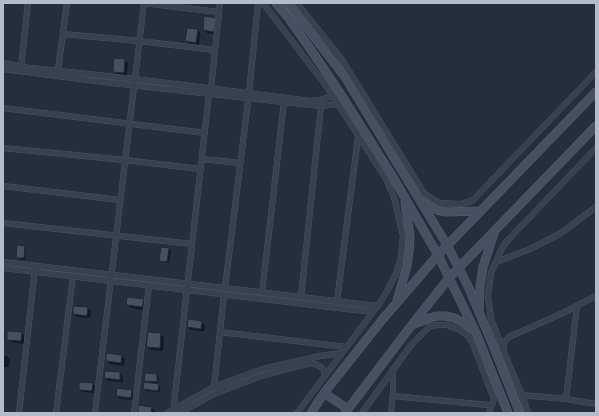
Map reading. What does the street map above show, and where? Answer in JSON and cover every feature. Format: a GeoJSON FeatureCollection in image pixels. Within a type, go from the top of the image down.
{"type":"FeatureCollection","features":[{"type":"Feature","properties":{"kind":"main road"},"geometry":{"type":"LineString","coordinates":[[276,3],[287,16],[340,93],[405,197],[438,255],[476,333],[508,413]]}},
{"type":"Feature","properties":{"kind":"main road"},"geometry":{"type":"LineString","coordinates":[[288,3],[344,77],[448,245],[479,312],[520,413]]}},
{"type":"Feature","properties":{"kind":"main road"},"geometry":{"type":"LineString","coordinates":[[311,413],[324,392],[438,255],[596,92]]}},
{"type":"Feature","properties":{"kind":"main road"},"geometry":{"type":"LineString","coordinates":[[324,392],[347,411],[449,278],[596,126]]}},
{"type":"Feature","properties":{"kind":"main road"},"geometry":{"type":"LineString","coordinates":[[396,304],[407,266],[409,251],[410,237],[405,197]]}},
{"type":"Feature","properties":{"kind":"main road"},"geometry":{"type":"LineString","coordinates":[[420,199],[437,210],[446,212],[481,210]]}},
{"type":"Feature","properties":{"kind":"main road"},"geometry":{"type":"LineString","coordinates":[[479,312],[480,287],[483,267],[494,231]]}},
{"type":"Feature","properties":{"kind":"main road"},"geometry":{"type":"LineString","coordinates":[[411,326],[422,320],[437,316],[446,316],[466,324],[476,333]]}},
{"type":"Feature","properties":{"kind":"street"},"geometry":{"type":"LineString","coordinates":[[21,67],[28,3]]}},
{"type":"Feature","properties":{"kind":"street"},"geometry":{"type":"LineString","coordinates":[[58,70],[66,3]]}},
{"type":"Feature","properties":{"kind":"street"},"geometry":{"type":"LineString","coordinates":[[95,413],[144,3],[219,12]]}},
{"type":"Feature","properties":{"kind":"street"},"geometry":{"type":"LineString","coordinates":[[174,411],[200,169],[220,3]]}},
{"type":"Feature","properties":{"kind":"street"},"geometry":{"type":"LineString","coordinates":[[214,388],[224,291],[249,96],[258,3]]}},
{"type":"Feature","properties":{"kind":"street"},"geometry":{"type":"LineString","coordinates":[[263,3],[327,87],[386,179],[394,197],[403,236],[401,257],[396,274],[387,291],[297,413]]}},
{"type":"Feature","properties":{"kind":"street"},"geometry":{"type":"LineString","coordinates":[[297,3],[341,58],[424,193],[440,203],[461,204],[472,202],[596,72]]}},
{"type":"Feature","properties":{"kind":"street"},"geometry":{"type":"LineString","coordinates":[[63,34],[215,50]]}},
{"type":"Feature","properties":{"kind":"street"},"geometry":{"type":"LineString","coordinates":[[3,63],[21,67],[135,79],[284,102],[322,106],[337,104]]}},
{"type":"Feature","properties":{"kind":"street"},"geometry":{"type":"LineString","coordinates":[[3,69],[134,86],[210,91]]}},
{"type":"Feature","properties":{"kind":"street"},"geometry":{"type":"LineString","coordinates":[[249,96],[310,101],[320,100],[332,96]]}},
{"type":"Feature","properties":{"kind":"street"},"geometry":{"type":"LineString","coordinates":[[262,293],[284,102]]}},
{"type":"Feature","properties":{"kind":"street"},"geometry":{"type":"LineString","coordinates":[[301,297],[322,106]]}},
{"type":"Feature","properties":{"kind":"street"},"geometry":{"type":"LineString","coordinates":[[3,108],[205,133]]}},
{"type":"Feature","properties":{"kind":"street"},"geometry":{"type":"LineString","coordinates":[[337,301],[358,137]]}},
{"type":"Feature","properties":{"kind":"street"},"geometry":{"type":"LineString","coordinates":[[3,148],[200,169]]}},
{"type":"Feature","properties":{"kind":"street"},"geometry":{"type":"LineString","coordinates":[[528,413],[491,319],[488,296],[492,273],[502,248],[507,241],[596,148]]}},
{"type":"Feature","properties":{"kind":"street"},"geometry":{"type":"LineString","coordinates":[[202,159],[240,163]]}},
{"type":"Feature","properties":{"kind":"street"},"geometry":{"type":"LineString","coordinates":[[3,186],[120,200]]}},
{"type":"Feature","properties":{"kind":"street"},"geometry":{"type":"LineString","coordinates":[[496,262],[542,243],[560,233],[596,207]]}},
{"type":"Feature","properties":{"kind":"street"},"geometry":{"type":"LineString","coordinates":[[3,223],[192,244]]}},
{"type":"Feature","properties":{"kind":"street"},"geometry":{"type":"LineString","coordinates":[[3,262],[73,276],[111,278],[148,285],[187,287]]}},
{"type":"Feature","properties":{"kind":"street"},"geometry":{"type":"LineString","coordinates":[[3,268],[35,268],[224,291],[372,312]]}},
{"type":"Feature","properties":{"kind":"street"},"geometry":{"type":"LineString","coordinates":[[19,413],[35,268]]}},
{"type":"Feature","properties":{"kind":"street"},"geometry":{"type":"LineString","coordinates":[[56,413],[73,276]]}},
{"type":"Feature","properties":{"kind":"street"},"geometry":{"type":"LineString","coordinates":[[134,413],[148,285]]}},
{"type":"Feature","properties":{"kind":"street"},"geometry":{"type":"LineString","coordinates":[[224,291],[262,293],[377,306]]}},
{"type":"Feature","properties":{"kind":"street"},"geometry":{"type":"LineString","coordinates":[[502,368],[505,341],[509,338],[595,299]]}},
{"type":"Feature","properties":{"kind":"street"},"geometry":{"type":"LineString","coordinates":[[566,399],[577,306]]}},
{"type":"Feature","properties":{"kind":"street"},"geometry":{"type":"LineString","coordinates":[[362,413],[411,345],[430,326],[438,324],[447,325],[462,331],[468,336],[473,344],[494,399],[489,413]]}},
{"type":"Feature","properties":{"kind":"street"},"geometry":{"type":"LineString","coordinates":[[220,332],[346,347]]}},
{"type":"Feature","properties":{"kind":"street"},"geometry":{"type":"LineString","coordinates":[[167,413],[174,411],[214,388],[263,369],[320,356],[342,353]]}},
{"type":"Feature","properties":{"kind":"street"},"geometry":{"type":"LineString","coordinates":[[179,413],[214,394],[264,375],[303,365],[317,364],[324,371],[324,376]]}},
{"type":"Feature","properties":{"kind":"street"},"geometry":{"type":"LineString","coordinates":[[391,413],[393,396],[393,369]]}},
{"type":"Feature","properties":{"kind":"street"},"geometry":{"type":"LineString","coordinates":[[485,413],[492,394]]}},
{"type":"Feature","properties":{"kind":"street"},"geometry":{"type":"LineString","coordinates":[[522,395],[566,399],[596,404]]}},
{"type":"Feature","properties":{"kind":"street"},"geometry":{"type":"LineString","coordinates":[[393,396],[488,405]]}},
{"type":"Feature","properties":{"kind":"building"},"geometry":{"type":"Polygon","coordinates":[[[204,16],[216,18],[214,32],[203,30],[204,16]]]}},
{"type":"Feature","properties":{"kind":"building"},"geometry":{"type":"Polygon","coordinates":[[[187,28],[198,29],[196,43],[185,41],[187,28]]]}},
{"type":"Feature","properties":{"kind":"building"},"geometry":{"type":"Polygon","coordinates":[[[114,58],[125,59],[124,73],[113,72],[114,58]]]}},
{"type":"Feature","properties":{"kind":"building"},"geometry":{"type":"Polygon","coordinates":[[[17,245],[25,246],[24,258],[16,258],[17,245]]]}},
{"type":"Feature","properties":{"kind":"building"},"geometry":{"type":"Polygon","coordinates":[[[161,247],[169,248],[167,262],[159,261],[161,247]]]}},
{"type":"Feature","properties":{"kind":"building"},"geometry":{"type":"Polygon","coordinates":[[[127,297],[144,299],[142,307],[126,305],[127,297]]]}},
{"type":"Feature","properties":{"kind":"building"},"geometry":{"type":"Polygon","coordinates":[[[73,306],[88,307],[87,316],[73,314],[73,306]]]}},
{"type":"Feature","properties":{"kind":"building"},"geometry":{"type":"Polygon","coordinates":[[[188,319],[202,321],[201,329],[187,327],[188,319]]]}},
{"type":"Feature","properties":{"kind":"building"},"geometry":{"type":"Polygon","coordinates":[[[7,331],[22,332],[21,341],[7,340],[7,331]]]}},
{"type":"Feature","properties":{"kind":"building"},"geometry":{"type":"Polygon","coordinates":[[[148,332],[161,333],[160,348],[146,347],[148,332]]]}},
{"type":"Feature","properties":{"kind":"building"},"geometry":{"type":"Polygon","coordinates":[[[106,353],[122,355],[121,363],[106,361],[106,353]]]}},
{"type":"Feature","properties":{"kind":"building"},"geometry":{"type":"Polygon","coordinates":[[[105,371],[120,372],[120,380],[104,378],[105,371]]]}},
{"type":"Feature","properties":{"kind":"building"},"geometry":{"type":"Polygon","coordinates":[[[145,373],[157,374],[157,382],[144,381],[145,373]]]}},
{"type":"Feature","properties":{"kind":"building"},"geometry":{"type":"Polygon","coordinates":[[[79,382],[93,383],[92,391],[79,390],[79,382]]]}},
{"type":"Feature","properties":{"kind":"building"},"geometry":{"type":"Polygon","coordinates":[[[144,382],[159,384],[158,391],[143,389],[144,382]]]}},
{"type":"Feature","properties":{"kind":"building"},"geometry":{"type":"Polygon","coordinates":[[[117,388],[132,390],[131,398],[116,396],[117,388]]]}},
{"type":"Feature","properties":{"kind":"building"},"geometry":{"type":"Polygon","coordinates":[[[138,405],[152,407],[151,413],[138,413],[138,405]]]}}]}
